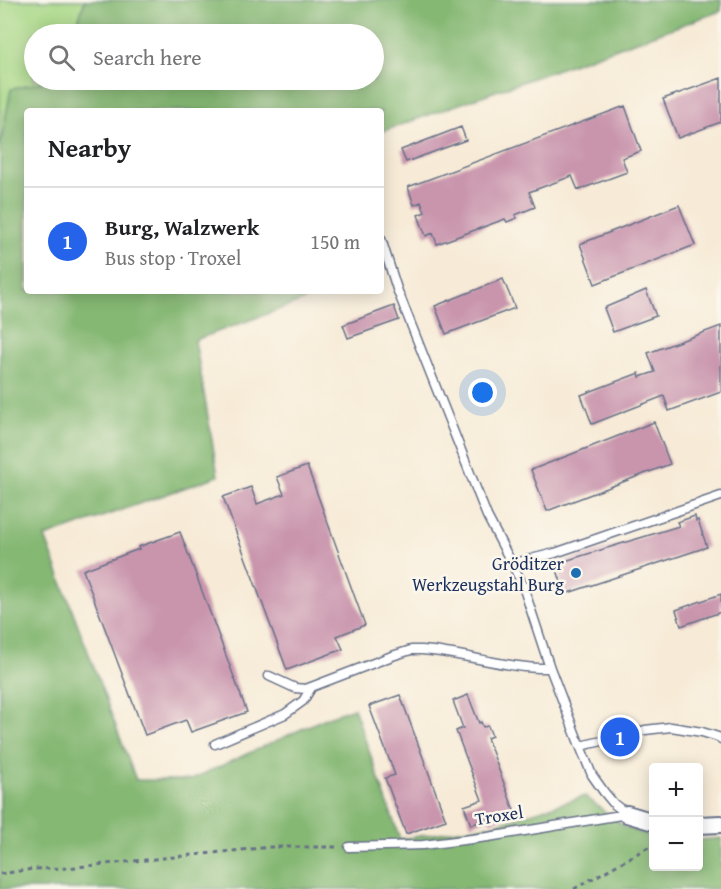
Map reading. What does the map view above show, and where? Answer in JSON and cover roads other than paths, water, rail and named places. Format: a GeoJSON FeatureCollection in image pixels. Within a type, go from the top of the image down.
{"type":"FeatureCollection","features":[{"type":"Feature","properties":{"kind":"street","name":"Troxel"},"geometry":{"type":"LineString","coordinates":[[627,814],[649,821]]}},
{"type":"Feature","properties":{"kind":"street"},"geometry":{"type":"LineString","coordinates":[[703,825],[721,824]]}},
{"type":"Feature","properties":{"kind":"lane"},"geometry":{"type":"LineString","coordinates":[[384,248],[401,299],[483,506],[522,583],[550,668],[592,775],[614,804],[627,814]]}},
{"type":"Feature","properties":{"kind":"lane"},"geometry":{"type":"LineString","coordinates":[[512,564],[555,553],[721,496]]}},
{"type":"Feature","properties":{"kind":"lane"},"geometry":{"type":"LineString","coordinates":[[269,676],[295,688],[311,688],[411,650],[433,651],[527,668],[550,668]]}},
{"type":"Feature","properties":{"kind":"lane"},"geometry":{"type":"LineString","coordinates":[[215,744],[285,714],[303,701],[311,688]]}},
{"type":"Feature","properties":{"kind":"lane"},"geometry":{"type":"LineString","coordinates":[[580,746],[645,730],[671,727],[702,732],[721,739]]}},
{"type":"Feature","properties":{"kind":"lane","name":"Troxel"},"geometry":{"type":"LineString","coordinates":[[349,847],[423,845],[488,837],[627,814]]}},
{"type":"Feature","properties":{"kind":"place","name":"Gröditzer Werkzeugstahl Burg"},"geometry":{"type":"Point","coordinates":[576,573]}},
{"type":"Feature","properties":{"kind":"place","name":"Burg, Walzwerk"},"geometry":{"type":"Point","coordinates":[620,737]}}]}
